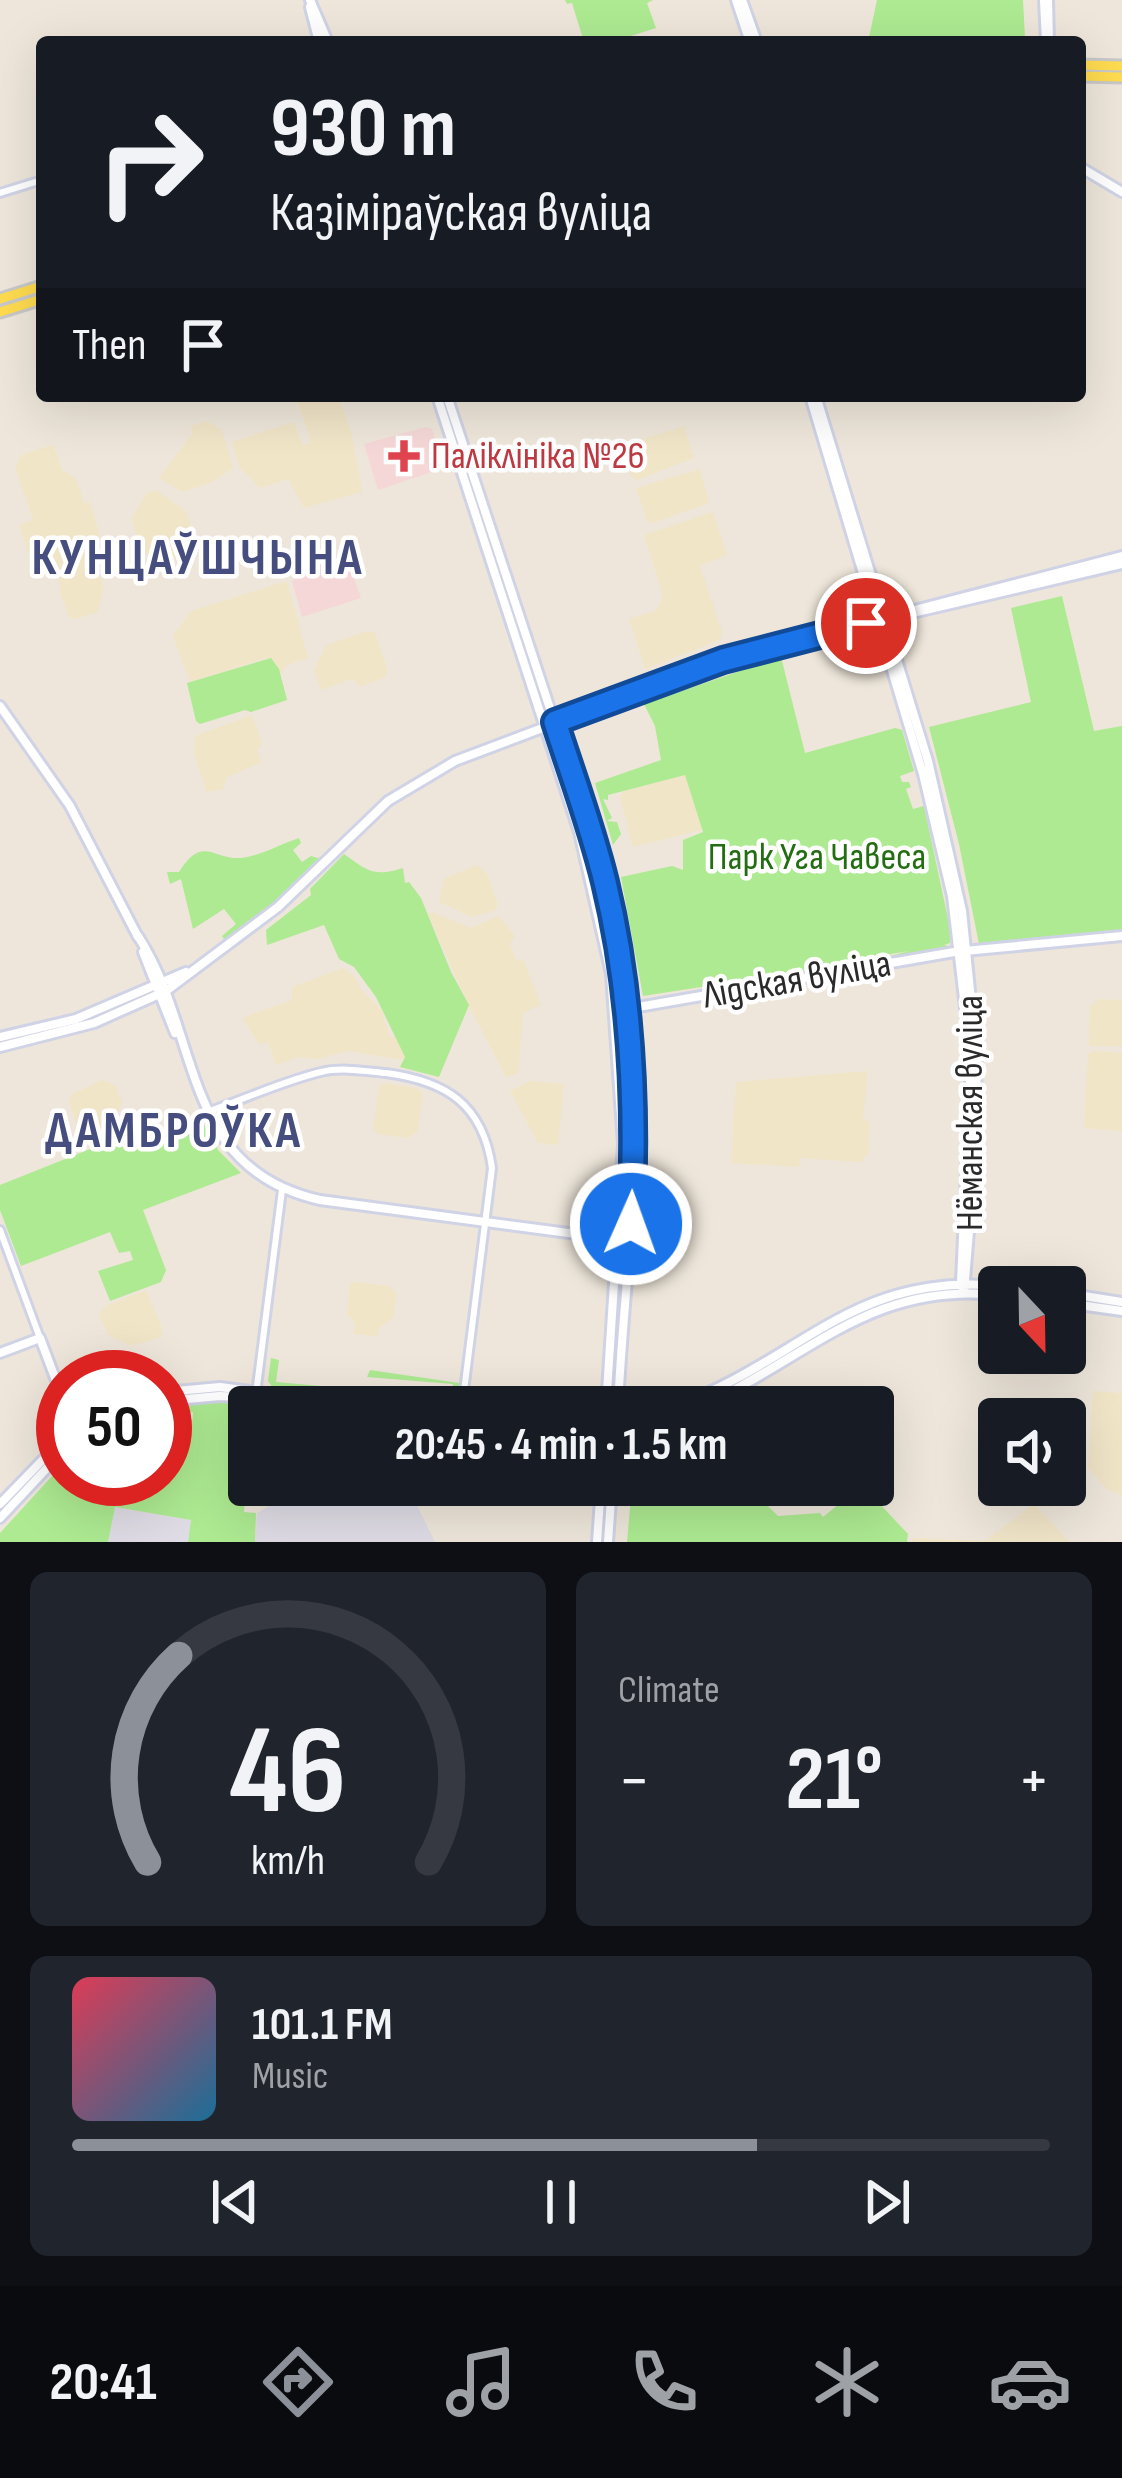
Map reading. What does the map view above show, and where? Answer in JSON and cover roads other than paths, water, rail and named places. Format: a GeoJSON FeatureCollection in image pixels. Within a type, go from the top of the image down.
{"type":"FeatureCollection","features":[{"type":"Feature","properties":{"kind":"main road"},"geometry":{"type":"LineString","coordinates":[[310,0],[322,36]]}},
{"type":"Feature","properties":{"kind":"main road"},"geometry":{"type":"LineString","coordinates":[[739,0],[752,36]]}},
{"type":"Feature","properties":{"kind":"main road"},"geometry":{"type":"LineString","coordinates":[[1086,65],[1122,66]]}},
{"type":"Feature","properties":{"kind":"main road"},"geometry":{"type":"LineString","coordinates":[[1086,76],[1122,77]]}},
{"type":"Feature","properties":{"kind":"main road"},"geometry":{"type":"LineString","coordinates":[[1086,171],[1122,192]]}},
{"type":"Feature","properties":{"kind":"main road"},"geometry":{"type":"LineString","coordinates":[[0,299],[36,288]]}},
{"type":"Feature","properties":{"kind":"main road"},"geometry":{"type":"LineString","coordinates":[[0,312],[36,301]]}},
{"type":"Feature","properties":{"kind":"main road"},"geometry":{"type":"LineString","coordinates":[[439,402],[591,877],[615,1012],[623,1144],[607,1386]]}},
{"type":"Feature","properties":{"kind":"main road"},"geometry":{"type":"LineString","coordinates":[[449,402],[604,879],[627,1010],[633,1141],[619,1386]]}},
{"type":"Feature","properties":{"kind":"main road","name":"Нёманская вуліца"},"geometry":{"type":"LineString","coordinates":[[815,402],[952,859],[974,1090],[964,1286]]}},
{"type":"Feature","properties":{"kind":"main road"},"geometry":{"type":"LineString","coordinates":[[0,1046],[94,1023],[213,957],[295,891],[388,801],[455,761],[723,660],[1122,560]]}},
{"type":"Feature","properties":{"kind":"main road"},"geometry":{"type":"LineString","coordinates":[[0,706],[72,808],[138,936],[208,1112],[240,1161],[282,1190],[320,1200],[629,1241]]}},
{"type":"Feature","properties":{"kind":"main road","name":"Лідская вуліца"},"geometry":{"type":"LineString","coordinates":[[615,1012],[964,951],[1122,936]]}},
{"type":"Feature","properties":{"kind":"main road"},"geometry":{"type":"LineString","coordinates":[[0,1037],[76,1019],[161,989]]}},
{"type":"Feature","properties":{"kind":"main road"},"geometry":{"type":"LineString","coordinates":[[964,1286],[978,1290]]}},
{"type":"Feature","properties":{"kind":"main road"},"geometry":{"type":"LineString","coordinates":[[721,1386],[882,1307],[978,1286]]}},
{"type":"Feature","properties":{"kind":"main road"},"geometry":{"type":"LineString","coordinates":[[1086,1296],[1122,1301]]}},
{"type":"Feature","properties":{"kind":"main road"},"geometry":{"type":"LineString","coordinates":[[1086,1306],[1122,1311]]}},
{"type":"Feature","properties":{"kind":"main road"},"geometry":{"type":"LineString","coordinates":[[0,1353],[40,1338],[45,1350]]}},
{"type":"Feature","properties":{"kind":"main road"},"geometry":{"type":"LineString","coordinates":[[734,1386],[788,1353]]}},
{"type":"Feature","properties":{"kind":"main road"},"geometry":{"type":"LineString","coordinates":[[192,1389],[228,1389]]}},
{"type":"Feature","properties":{"kind":"main road"},"geometry":{"type":"LineString","coordinates":[[192,1397],[228,1395]]}},
{"type":"Feature","properties":{"kind":"main road"},"geometry":{"type":"LineString","coordinates":[[0,1504],[36,1467]]}},
{"type":"Feature","properties":{"kind":"main road"},"geometry":{"type":"LineString","coordinates":[[0,1518],[36,1480]]}},
{"type":"Feature","properties":{"kind":"main road"},"geometry":{"type":"LineString","coordinates":[[597,1542],[600,1506]]}},
{"type":"Feature","properties":{"kind":"main road"},"geometry":{"type":"LineString","coordinates":[[608,1542],[611,1506]]}},
{"type":"Feature","properties":{"kind":"street"},"geometry":{"type":"LineString","coordinates":[[1046,0],[1047,36]]}},
{"type":"Feature","properties":{"kind":"street"},"geometry":{"type":"LineString","coordinates":[[0,193],[36,182]]}},
{"type":"Feature","properties":{"kind":"street"},"geometry":{"type":"LineString","coordinates":[[208,1112],[319,1072],[343,1070],[404,1076],[438,1085],[460,1100],[487,1139],[492,1168],[465,1386]]}},
{"type":"Feature","properties":{"kind":"street"},"geometry":{"type":"LineString","coordinates":[[257,1386],[282,1190]]}},
{"type":"Feature","properties":{"kind":"street"},"geometry":{"type":"LineString","coordinates":[[0,1230],[40,1338]]}},
{"type":"Feature","properties":{"kind":"place","name":"Паліклініка №26"},"geometry":{"type":"Point","coordinates":[404,456]}},
{"type":"Feature","properties":{"kind":"district","name":"КУНЦАЎШЧЫНА"},"geometry":{"type":"Point","coordinates":[198,558]}},
{"type":"Feature","properties":{"kind":"district","name":"ДАМБРОЎКА"},"geometry":{"type":"Point","coordinates":[174,1131]}},
{"type":"Feature","properties":{"kind":"park label","name":"Парк Уга Чавеса"},"geometry":{"type":"Point","coordinates":[817,857]}}]}
